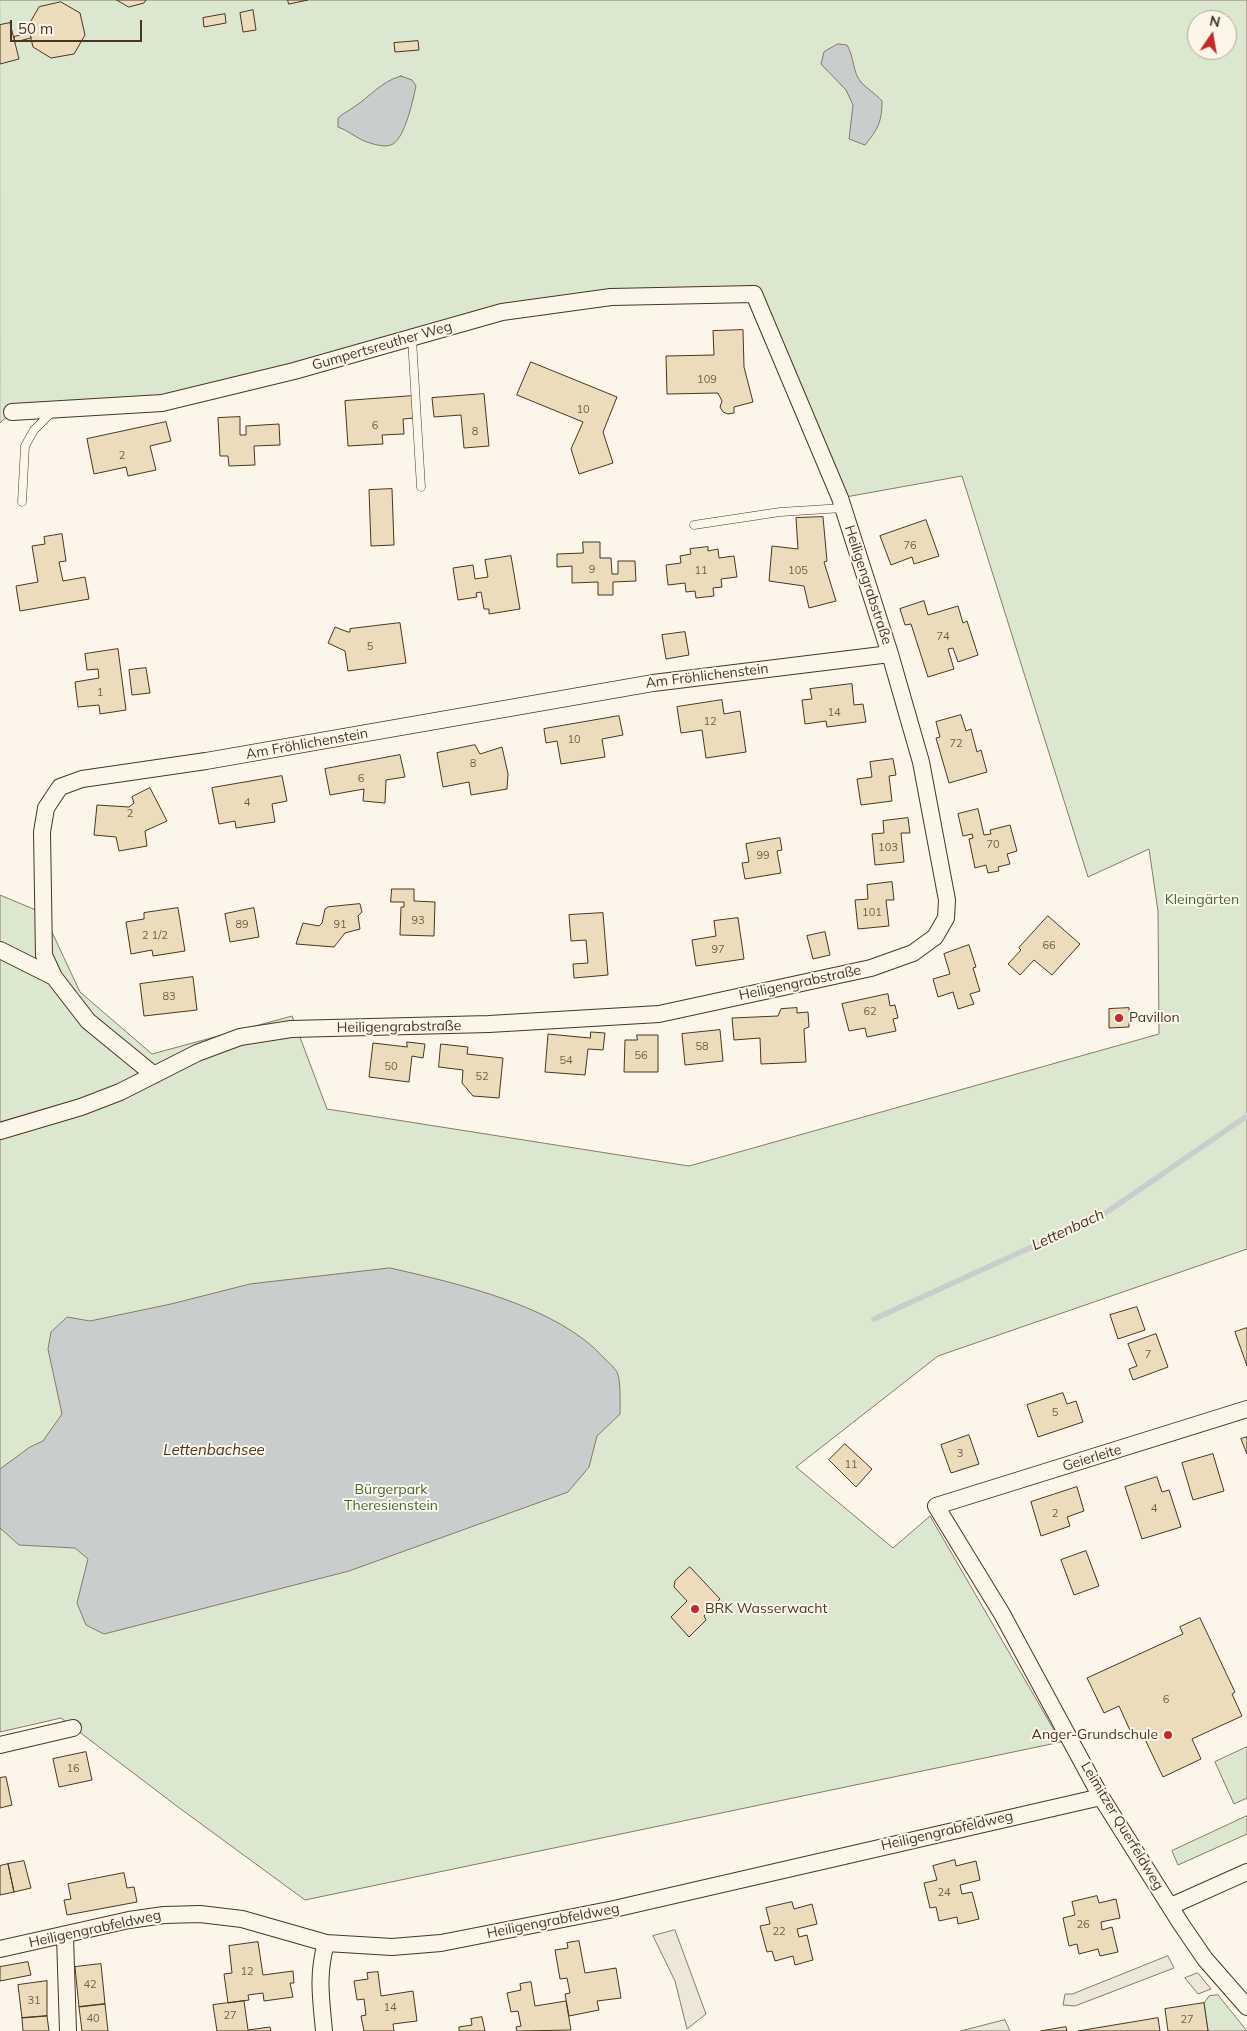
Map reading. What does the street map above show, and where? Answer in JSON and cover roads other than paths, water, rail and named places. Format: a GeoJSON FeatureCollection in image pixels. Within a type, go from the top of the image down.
{"type":"FeatureCollection","features":[{"type":"Feature","properties":{"kind":"street","name":"Gumpertsreuther Weg"},"geometry":{"type":"LineString","coordinates":[[12,412],[162,403],[294,371],[502,312],[611,297],[754,294]]}},
{"type":"Feature","properties":{"kind":"street","name":"Heiligengrabstraße"},"geometry":{"type":"LineString","coordinates":[[0,1131],[81,1108],[120,1092],[197,1053],[240,1037],[291,1030],[489,1024],[659,1014],[871,968],[913,953],[935,937],[946,918],[948,900],[921,762],[890,654],[843,508],[754,294]]}},
{"type":"Feature","properties":{"kind":"street","name":"Am Fröhlichenstein"},"geometry":{"type":"LineString","coordinates":[[154,1075],[88,1021],[54,977],[44,955],[42,832],[46,808],[60,787],[82,779],[206,762],[653,683],[890,654]]}},
{"type":"Feature","properties":{"kind":"street"},"geometry":{"type":"LineString","coordinates":[[0,950],[54,977]]}},
{"type":"Feature","properties":{"kind":"street","name":"Geierleite"},"geometry":{"type":"LineString","coordinates":[[936,1506],[1247,1410]]}},
{"type":"Feature","properties":{"kind":"street","name":"Leimitzer Querfeldweg"},"geometry":{"type":"LineString","coordinates":[[936,1506],[1002,1614],[1101,1796],[1171,1906],[1180,1924],[1205,1959],[1247,2006]]}},
{"type":"Feature","properties":{"kind":"street"},"geometry":{"type":"LineString","coordinates":[[0,1745],[73,1728]]}},
{"type":"Feature","properties":{"kind":"street","name":"Heiligengrabfeldweg"},"geometry":{"type":"LineString","coordinates":[[0,1949],[65,1936],[129,1920],[164,1915],[200,1914],[242,1919],[326,1942],[392,1947],[441,1943],[564,1920],[1101,1796]]}},
{"type":"Feature","properties":{"kind":"street"},"geometry":{"type":"LineString","coordinates":[[1171,1906],[1247,1872]]}},
{"type":"Feature","properties":{"kind":"street"},"geometry":{"type":"LineString","coordinates":[[65,1936],[68,2031]]}},
{"type":"Feature","properties":{"kind":"street"},"geometry":{"type":"LineString","coordinates":[[324,2031],[319,1986],[320,1964],[326,1942]]}},
{"type":"Feature","properties":{"kind":"lane"},"geometry":{"type":"LineString","coordinates":[[412,339],[421,487]]}},
{"type":"Feature","properties":{"kind":"lane"},"geometry":{"type":"LineString","coordinates":[[22,502],[25,446],[34,430],[54,410]]}},
{"type":"Feature","properties":{"kind":"lane"},"geometry":{"type":"LineString","coordinates":[[694,525],[780,512],[843,508]]}},
{"type":"Feature","properties":{"kind":"water"},"geometry":{"type":"Polygon","coordinates":[[[838,44],[847,45],[858,79],[882,101],[878,125],[865,145],[849,139],[853,105],[846,90],[821,64],[824,52],[838,44]]]}},
{"type":"Feature","properties":{"kind":"water"},"geometry":{"type":"Polygon","coordinates":[[[401,76],[412,80],[416,86],[405,126],[393,144],[382,146],[373,144],[338,127],[338,118],[340,116],[387,82],[401,76]]]}},
{"type":"Feature","properties":{"kind":"water","name":"Lettenbachsee"},"geometry":{"type":"Polygon","coordinates":[[[390,1268],[475,1289],[533,1311],[560,1324],[584,1340],[614,1368],[619,1381],[620,1414],[597,1436],[589,1467],[568,1492],[349,1571],[104,1634],[86,1625],[77,1603],[88,1559],[75,1548],[19,1545],[0,1528],[0,1469],[30,1447],[43,1441],[62,1414],[48,1349],[51,1332],[67,1317],[90,1321],[171,1304],[250,1284],[390,1268]]]}},
{"type":"Feature","properties":{"kind":"waterway","name":"Lettenbach"},"geometry":{"type":"LineString","coordinates":[[874,1319],[1104,1214],[1247,1116]]}},
{"type":"Feature","properties":{"kind":"place","name":"Pavillon"},"geometry":{"type":"Point","coordinates":[1119,1018]}},
{"type":"Feature","properties":{"kind":"place","name":"BRK Wasserwacht"},"geometry":{"type":"Point","coordinates":[695,1609]}},
{"type":"Feature","properties":{"kind":"place","name":"Anger-Grundschule"},"geometry":{"type":"Point","coordinates":[1168,1735]}},
{"type":"Feature","properties":{"kind":"park label","name":"Kleingärten"},"geometry":{"type":"Point","coordinates":[1202,900]}},
{"type":"Feature","properties":{"kind":"park label","name":"Bürgerpark Theresienstein"},"geometry":{"type":"Point","coordinates":[391,1498]}}]}
